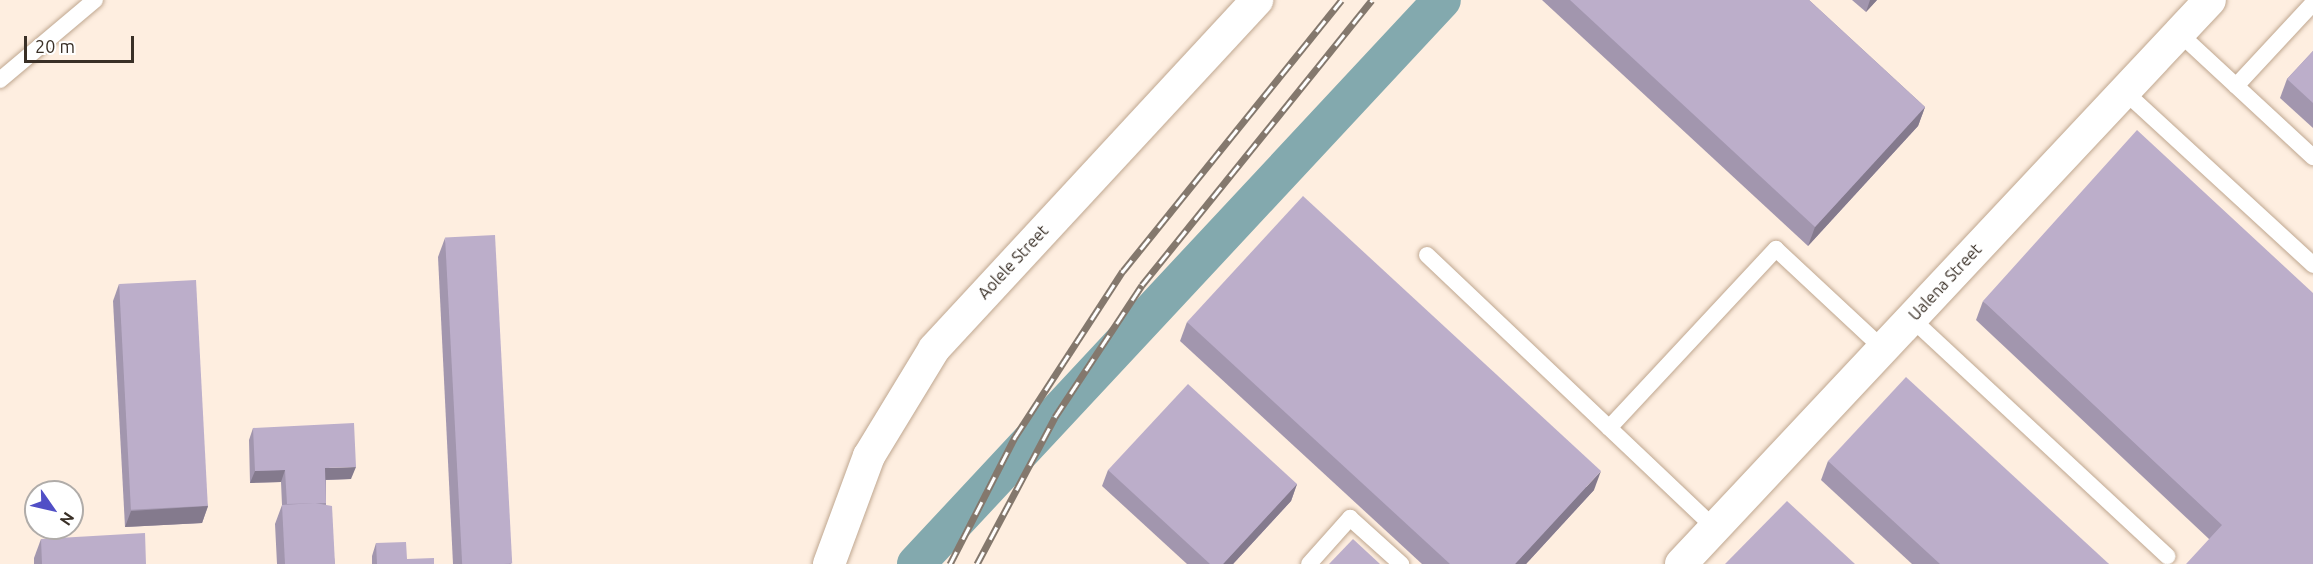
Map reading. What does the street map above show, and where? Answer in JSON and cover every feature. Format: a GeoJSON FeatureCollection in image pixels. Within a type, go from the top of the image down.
{"type":"FeatureCollection","features":[{"type":"Feature","properties":{"kind":"street","name":"Aolele Street"},"geometry":{"type":"LineString","coordinates":[[829,564],[869,456],[934,350],[1257,0]]}},
{"type":"Feature","properties":{"kind":"street","name":"Ualena Street"},"geometry":{"type":"LineString","coordinates":[[1681,564],[2210,0]]}},
{"type":"Feature","properties":{"kind":"lane"},"geometry":{"type":"LineString","coordinates":[[0,80],[95,0]]}},
{"type":"Feature","properties":{"kind":"lane"},"geometry":{"type":"LineString","coordinates":[[2236,86],[2313,3]]}},
{"type":"Feature","properties":{"kind":"lane"},"geometry":{"type":"LineString","coordinates":[[2179,33],[2313,157]]}},
{"type":"Feature","properties":{"kind":"lane"},"geometry":{"type":"LineString","coordinates":[[2124,91],[2313,265]]}},
{"type":"Feature","properties":{"kind":"lane"},"geometry":{"type":"LineString","coordinates":[[1609,428],[1776,249],[1882,348]]}},
{"type":"Feature","properties":{"kind":"lane"},"geometry":{"type":"LineString","coordinates":[[1427,255],[1714,528]]}},
{"type":"Feature","properties":{"kind":"lane"},"geometry":{"type":"LineString","coordinates":[[1911,318],[2167,556]]}},
{"type":"Feature","properties":{"kind":"lane"},"geometry":{"type":"LineString","coordinates":[[1309,564],[1350,518],[1401,564]]}},
{"type":"Feature","properties":{"kind":"building"},"geometry":{"type":"Polygon","coordinates":[[[1570,0],[1809,0],[1925,107],[1815,227],[1570,0]]]}},
{"type":"Feature","properties":{"kind":"building"},"geometry":{"type":"Polygon","coordinates":[[[2313,51],[2313,103],[2287,79],[2313,51]]]}},
{"type":"Feature","properties":{"kind":"building"},"geometry":{"type":"Polygon","coordinates":[[[2137,130],[2313,293],[2313,564],[2186,564],[2222,525],[1983,301],[2137,130]]]}},
{"type":"Feature","properties":{"kind":"building"},"geometry":{"type":"Polygon","coordinates":[[[1303,196],[1601,471],[1515,564],[1450,564],[1187,322],[1303,196]]]}},
{"type":"Feature","properties":{"kind":"building"},"geometry":{"type":"Polygon","coordinates":[[[495,235],[512,564],[462,564],[445,238],[495,235]]]}},
{"type":"Feature","properties":{"kind":"building"},"geometry":{"type":"Polygon","coordinates":[[[196,280],[208,506],[131,510],[119,284],[196,280]]]}},
{"type":"Feature","properties":{"kind":"building"},"geometry":{"type":"Polygon","coordinates":[[[1906,377],[2109,564],[1940,564],[1828,461],[1906,377]]]}},
{"type":"Feature","properties":{"kind":"building"},"geometry":{"type":"Polygon","coordinates":[[[1188,384],[1297,484],[1223,564],[1210,564],[1108,470],[1188,384]]]}},
{"type":"Feature","properties":{"kind":"building"},"geometry":{"type":"Polygon","coordinates":[[[354,423],[356,467],[325,468],[326,503],[287,504],[285,470],[255,471],[253,428],[354,423]]]}},
{"type":"Feature","properties":{"kind":"building"},"geometry":{"type":"Polygon","coordinates":[[[1787,501],[1855,564],[1725,564],[1787,501]]]}},
{"type":"Feature","properties":{"kind":"building"},"geometry":{"type":"Polygon","coordinates":[[[315,503],[332,506],[335,564],[285,564],[282,505],[315,503]]]}},
{"type":"Feature","properties":{"kind":"building"},"geometry":{"type":"Polygon","coordinates":[[[145,533],[146,564],[42,564],[41,540],[84,540],[84,537],[145,533]]]}},
{"type":"Feature","properties":{"kind":"building"},"geometry":{"type":"Polygon","coordinates":[[[1353,539],[1380,564],[1329,564],[1353,539]]]}},
{"type":"Feature","properties":{"kind":"building"},"geometry":{"type":"Polygon","coordinates":[[[406,542],[407,559],[434,558],[434,564],[377,564],[376,543],[406,542]]]}},
{"type":"Feature","properties":{"kind":"waterway"},"geometry":{"type":"LineString","coordinates":[[916,564],[1442,0]]}},
{"type":"Feature","properties":{"kind":"railway"},"geometry":{"type":"LineString","coordinates":[[950,564],[1015,437],[1123,271],[1342,0]]}},
{"type":"Feature","properties":{"kind":"railway"},"geometry":{"type":"LineString","coordinates":[[977,564],[1055,417],[1142,285],[1372,0]]}}]}
